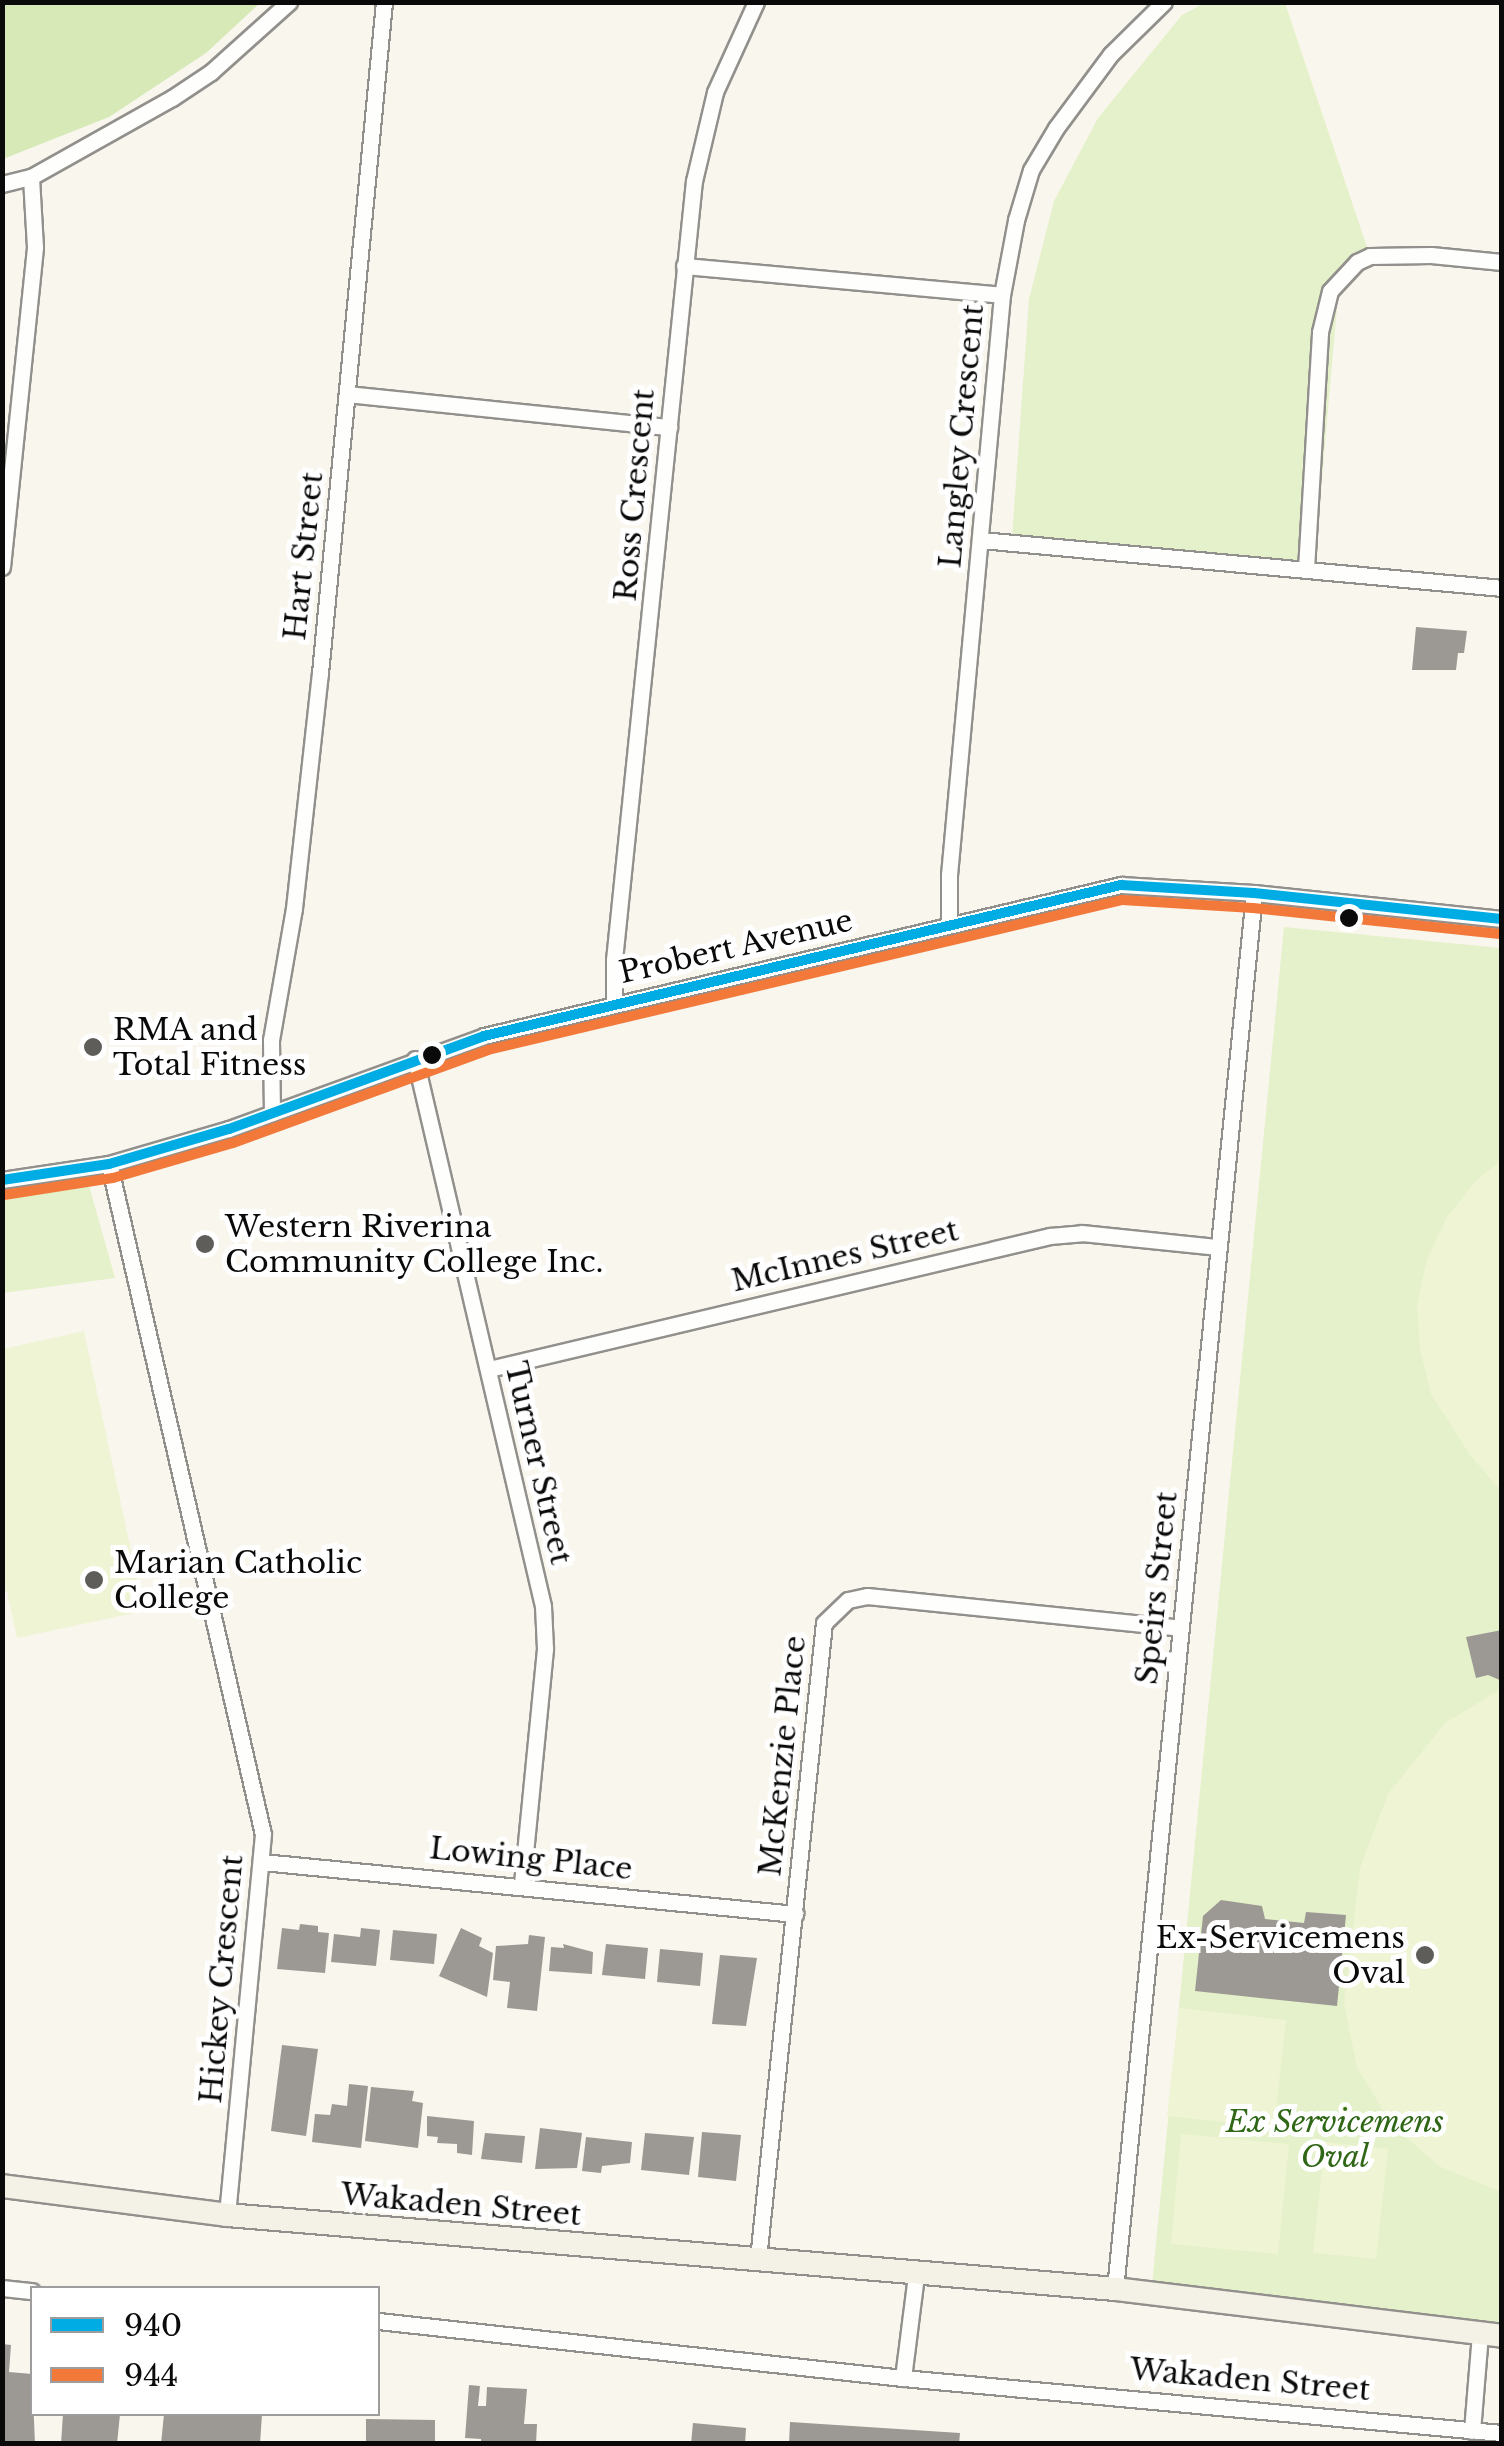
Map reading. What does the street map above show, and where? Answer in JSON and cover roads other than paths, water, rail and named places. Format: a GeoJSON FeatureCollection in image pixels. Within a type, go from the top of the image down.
{"type":"FeatureCollection","features":[{"type":"Feature","properties":{"kind":"main road","name":"Wakaden Street"},"geometry":{"type":"LineString","coordinates":[[2,2186],[227,2215],[1115,2289],[1491,2335]]}},
{"type":"Feature","properties":{"kind":"street"},"geometry":{"type":"LineString","coordinates":[[2,184],[31,177],[212,72],[289,2]]}},
{"type":"Feature","properties":{"kind":"street","name":"Hart Street"},"geometry":{"type":"LineString","coordinates":[[272,1113],[271,1040],[294,908],[384,2]]}},
{"type":"Feature","properties":{"kind":"street","name":"Ross Crescent"},"geometry":{"type":"LineString","coordinates":[[614,1004],[614,960],[694,181],[715,92],[756,2]]}},
{"type":"Feature","properties":{"kind":"street","name":"Langley Crescent"},"geometry":{"type":"LineString","coordinates":[[949,924],[948,875],[1002,295],[1016,220],[1031,170],[1056,128],[1111,54],[1164,2]]}},
{"type":"Feature","properties":{"kind":"street"},"geometry":{"type":"LineString","coordinates":[[2,567],[34,262],[36,214],[31,177]]}},
{"type":"Feature","properties":{"kind":"street"},"geometry":{"type":"LineString","coordinates":[[1306,569],[1320,332],[1330,291],[1357,262],[1370,256],[1502,262]]}},
{"type":"Feature","properties":{"kind":"street"},"geometry":{"type":"LineString","coordinates":[[684,266],[1002,295]]}},
{"type":"Feature","properties":{"kind":"street"},"geometry":{"type":"LineString","coordinates":[[347,394],[669,428]]}},
{"type":"Feature","properties":{"kind":"street"},"geometry":{"type":"LineString","coordinates":[[981,540],[1502,588]]}},
{"type":"Feature","properties":{"kind":"street","name":"Probert Avenue"},"geometry":{"type":"LineString","coordinates":[[2,1180],[109,1164],[272,1113],[484,1036],[1121,885],[1254,893],[1502,919]]}},
{"type":"Feature","properties":{"kind":"street","name":"Speirs Street"},"geometry":{"type":"LineString","coordinates":[[1115,2289],[1254,893]]}},
{"type":"Feature","properties":{"kind":"street","name":"Turner Street"},"geometry":{"type":"LineString","coordinates":[[414,1059],[489,1369],[544,1620],[545,1650],[522,1885]]}},
{"type":"Feature","properties":{"kind":"street","name":"Hickey Crescent"},"geometry":{"type":"LineString","coordinates":[[109,1164],[263,1834],[227,2215]]}},
{"type":"Feature","properties":{"kind":"street","name":"McInnes Street"},"geometry":{"type":"LineString","coordinates":[[489,1369],[1050,1236],[1082,1234],[1218,1247]]}},
{"type":"Feature","properties":{"kind":"street","name":"McKenzie Place"},"geometry":{"type":"LineString","coordinates":[[758,2260],[824,1623],[835,1608],[866,1596],[1180,1628]]}},
{"type":"Feature","properties":{"kind":"street","name":"Lowing Place"},"geometry":{"type":"LineString","coordinates":[[262,1862],[795,1914]]}},
{"type":"Feature","properties":{"kind":"street"},"geometry":{"type":"LineString","coordinates":[[903,2378],[916,2275]]}},
{"type":"Feature","properties":{"kind":"street"},"geometry":{"type":"LineString","coordinates":[[2,2288],[30,2290]]}},
{"type":"Feature","properties":{"kind":"street","name":"Wakaden Street"},"geometry":{"type":"LineString","coordinates":[[380,2321],[903,2378],[1502,2433]]}},
{"type":"Feature","properties":{"kind":"street","name":"Wakaden Street"},"geometry":{"type":"LineString","coordinates":[[1472,2431],[1491,2335]]}},
{"type":"Feature","properties":{"kind":"place","name":"RMA and Total Fitness"},"geometry":{"type":"Point","coordinates":[93,1047]}},
{"type":"Feature","properties":{"kind":"place","name":"Western Riverina Community College Inc."},"geometry":{"type":"Point","coordinates":[205,1244]}},
{"type":"Feature","properties":{"kind":"place","name":"Marian Catholic College"},"geometry":{"type":"Point","coordinates":[94,1580]}},
{"type":"Feature","properties":{"kind":"place","name":"Ex-Servicemens Oval"},"geometry":{"type":"Point","coordinates":[1425,1955]}},
{"type":"Feature","properties":{"kind":"park label","name":"Ex Servicemens Oval"},"geometry":{"type":"Point","coordinates":[1335,2139]}}]}
